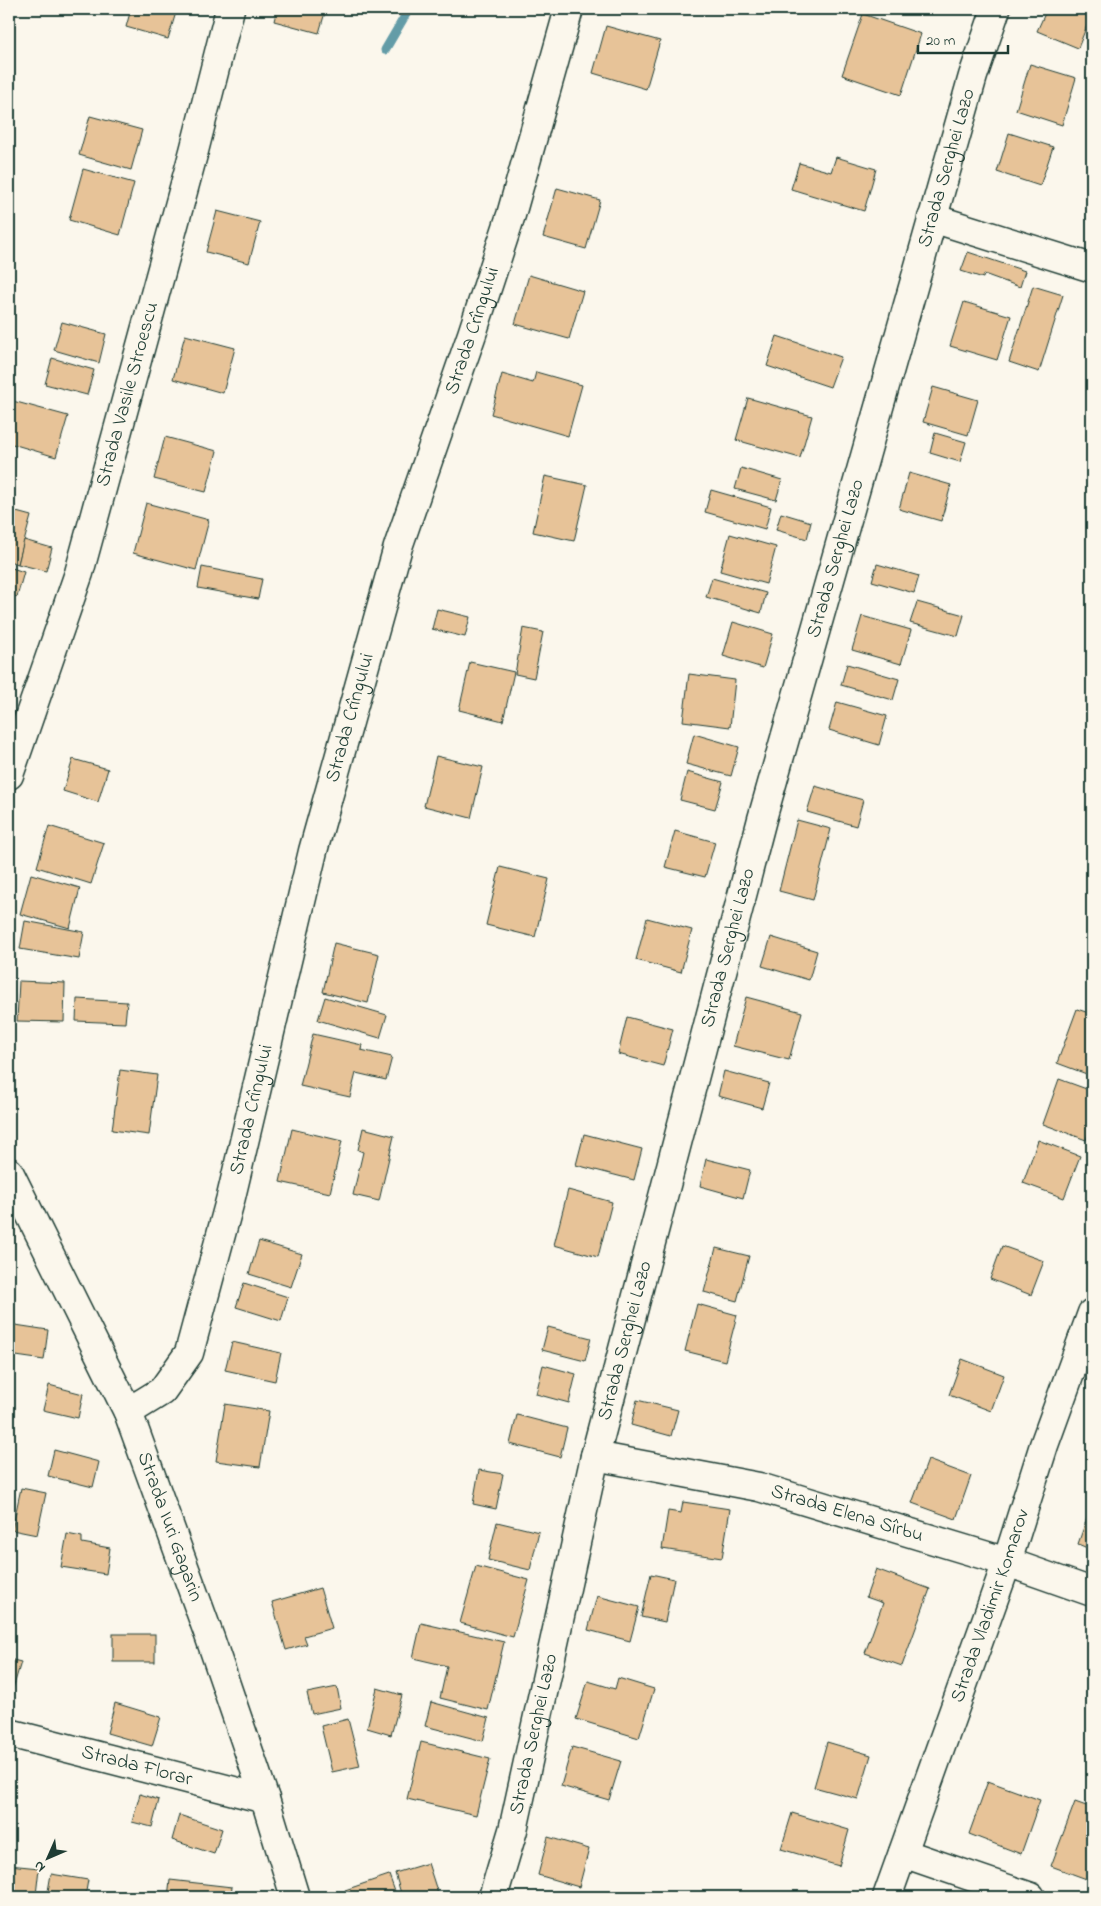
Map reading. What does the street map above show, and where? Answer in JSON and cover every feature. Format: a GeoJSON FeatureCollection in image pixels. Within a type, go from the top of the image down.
{"type":"FeatureCollection","features":[{"type":"Feature","properties":{"kind":"street","name":"Strada Vasile Stroescu"},"geometry":{"type":"LineString","coordinates":[[9,775],[80,573],[194,151],[230,9]]}},
{"type":"Feature","properties":{"kind":"street","name":"Strada Crîngului"},"geometry":{"type":"LineString","coordinates":[[128,1412],[162,1391],[189,1353],[232,1197],[313,851],[395,556],[511,215],[569,9]]}},
{"type":"Feature","properties":{"kind":"street","name":"Strada Serghei Lazo"},"geometry":{"type":"LineString","coordinates":[[493,1897],[513,1830],[595,1456],[762,819],[932,218],[996,9]]}},
{"type":"Feature","properties":{"kind":"street"},"geometry":{"type":"LineString","coordinates":[[932,218],[1092,268]]}},
{"type":"Feature","properties":{"kind":"street","name":"Strada Iuri Gagarin"},"geometry":{"type":"LineString","coordinates":[[9,1172],[128,1412],[266,1799],[295,1897]]}},
{"type":"Feature","properties":{"kind":"street","name":"Strada Vladimir Komarov"},"geometry":{"type":"LineString","coordinates":[[887,1897],[1007,1562],[1044,1445],[1092,1313]]}},
{"type":"Feature","properties":{"kind":"street","name":"Strada Elena Sîrbu"},"geometry":{"type":"LineString","coordinates":[[595,1456],[759,1487],[1007,1562],[1092,1592]]}},
{"type":"Feature","properties":{"kind":"street","name":"Strada Florar"},"geometry":{"type":"LineString","coordinates":[[9,1733],[266,1799]]}},
{"type":"Feature","properties":{"kind":"street"},"geometry":{"type":"LineString","coordinates":[[904,1853],[1031,1897]]}},
{"type":"Feature","properties":{"kind":"building"},"geometry":{"type":"Polygon","coordinates":[[[131,9],[177,9],[168,39],[126,27],[131,9]]]}},
{"type":"Feature","properties":{"kind":"building"},"geometry":{"type":"Polygon","coordinates":[[[277,9],[326,9],[319,33],[274,21],[277,9]]]}},
{"type":"Feature","properties":{"kind":"building"},"geometry":{"type":"Polygon","coordinates":[[[1047,9],[1082,9],[1092,13],[1078,48],[1037,31],[1047,9]]]}},
{"type":"Feature","properties":{"kind":"building"},"geometry":{"type":"Polygon","coordinates":[[[863,14],[921,34],[901,95],[842,75],[863,14]]]}},
{"type":"Feature","properties":{"kind":"building"},"geometry":{"type":"Polygon","coordinates":[[[606,26],[660,41],[646,89],[593,73],[606,26]]]}},
{"type":"Feature","properties":{"kind":"building"},"geometry":{"type":"Polygon","coordinates":[[[1030,64],[1076,78],[1062,125],[1016,110],[1030,64]]]}},
{"type":"Feature","properties":{"kind":"building"},"geometry":{"type":"Polygon","coordinates":[[[90,116],[142,130],[131,170],[79,155],[90,116]]]}},
{"type":"Feature","properties":{"kind":"building"},"geometry":{"type":"Polygon","coordinates":[[[1009,133],[1053,147],[1040,186],[997,172],[1009,133]]]}},
{"type":"Feature","properties":{"kind":"building"},"geometry":{"type":"Polygon","coordinates":[[[836,157],[876,169],[864,211],[791,189],[799,163],[831,172],[836,157]]]}},
{"type":"Feature","properties":{"kind":"building"},"geometry":{"type":"Polygon","coordinates":[[[83,169],[134,183],[120,235],[69,220],[83,169]]]}},
{"type":"Feature","properties":{"kind":"building"},"geometry":{"type":"Polygon","coordinates":[[[557,188],[600,200],[586,249],[543,237],[557,188]]]}},
{"type":"Feature","properties":{"kind":"building"},"geometry":{"type":"Polygon","coordinates":[[[217,211],[260,222],[249,263],[206,252],[217,211]]]}},
{"type":"Feature","properties":{"kind":"building"},"geometry":{"type":"Polygon","coordinates":[[[968,252],[1025,271],[1020,287],[984,274],[983,278],[961,271],[968,252]]]}},
{"type":"Feature","properties":{"kind":"building"},"geometry":{"type":"Polygon","coordinates":[[[529,275],[583,291],[569,339],[515,324],[529,275]]]}},
{"type":"Feature","properties":{"kind":"building"},"geometry":{"type":"Polygon","coordinates":[[[1033,286],[1063,295],[1039,372],[1009,362],[1033,286]]]}},
{"type":"Feature","properties":{"kind":"building"},"geometry":{"type":"Polygon","coordinates":[[[964,302],[1011,316],[997,360],[950,346],[964,302]]]}},
{"type":"Feature","properties":{"kind":"building"},"geometry":{"type":"Polygon","coordinates":[[[62,322],[106,334],[99,363],[54,350],[62,322]]]}},
{"type":"Feature","properties":{"kind":"building"},"geometry":{"type":"Polygon","coordinates":[[[185,335],[235,348],[223,393],[173,379],[185,335]]]}},
{"type":"Feature","properties":{"kind":"building"},"geometry":{"type":"Polygon","coordinates":[[[777,336],[841,357],[830,387],[767,366],[777,336]]]}},
{"type":"Feature","properties":{"kind":"building"},"geometry":{"type":"Polygon","coordinates":[[[52,358],[94,370],[87,395],[45,384],[52,358]]]}},
{"type":"Feature","properties":{"kind":"building"},"geometry":{"type":"Polygon","coordinates":[[[536,372],[582,385],[568,436],[491,414],[502,374],[533,383],[536,372]]]}},
{"type":"Feature","properties":{"kind":"building"},"geometry":{"type":"Polygon","coordinates":[[[933,387],[978,400],[968,435],[923,422],[933,387]]]}},
{"type":"Feature","properties":{"kind":"building"},"geometry":{"type":"Polygon","coordinates":[[[748,398],[812,416],[800,458],[736,440],[748,398]]]}},
{"type":"Feature","properties":{"kind":"building"},"geometry":{"type":"Polygon","coordinates":[[[9,400],[68,416],[56,457],[9,443],[9,400]]]}},
{"type":"Feature","properties":{"kind":"building"},"geometry":{"type":"Polygon","coordinates":[[[935,433],[966,442],[960,462],[930,453],[935,433]]]}},
{"type":"Feature","properties":{"kind":"building"},"geometry":{"type":"Polygon","coordinates":[[[165,437],[217,451],[206,492],[154,479],[165,437]]]}},
{"type":"Feature","properties":{"kind":"building"},"geometry":{"type":"Polygon","coordinates":[[[741,468],[782,480],[776,500],[735,489],[741,468]]]}},
{"type":"Feature","properties":{"kind":"building"},"geometry":{"type":"Polygon","coordinates":[[[909,473],[951,485],[941,521],[899,509],[909,473]]]}},
{"type":"Feature","properties":{"kind":"building"},"geometry":{"type":"Polygon","coordinates":[[[545,476],[587,485],[574,541],[533,532],[545,476]]]}},
{"type":"Feature","properties":{"kind":"building"},"geometry":{"type":"Polygon","coordinates":[[[711,490],[771,507],[765,529],[705,512],[711,490]]]}},
{"type":"Feature","properties":{"kind":"building"},"geometry":{"type":"Polygon","coordinates":[[[146,503],[209,520],[196,570],[133,553],[146,503]]]}},
{"type":"Feature","properties":{"kind":"building"},"geometry":{"type":"Polygon","coordinates":[[[9,510],[31,516],[18,564],[9,561],[9,510]]]}},
{"type":"Feature","properties":{"kind":"building"},"geometry":{"type":"Polygon","coordinates":[[[781,513],[811,522],[807,539],[776,530],[781,513]]]}},
{"type":"Feature","properties":{"kind":"building"},"geometry":{"type":"Polygon","coordinates":[[[730,534],[776,547],[766,584],[720,571],[730,534]]]}},
{"type":"Feature","properties":{"kind":"building"},"geometry":{"type":"Polygon","coordinates":[[[24,540],[52,548],[46,571],[18,564],[24,540]]]}},
{"type":"Feature","properties":{"kind":"building"},"geometry":{"type":"Polygon","coordinates":[[[877,564],[919,576],[914,593],[872,581],[877,564]]]}},
{"type":"Feature","properties":{"kind":"building"},"geometry":{"type":"Polygon","coordinates":[[[9,567],[24,572],[17,597],[9,595],[9,567]]]}},
{"type":"Feature","properties":{"kind":"building"},"geometry":{"type":"Polygon","coordinates":[[[202,567],[262,579],[258,599],[198,588],[202,567]]]}},
{"type":"Feature","properties":{"kind":"building"},"geometry":{"type":"Polygon","coordinates":[[[712,578],[766,593],[761,613],[706,597],[712,578]]]}},
{"type":"Feature","properties":{"kind":"building"},"geometry":{"type":"Polygon","coordinates":[[[917,602],[964,615],[958,636],[910,623],[917,602]]]}},
{"type":"Feature","properties":{"kind":"building"},"geometry":{"type":"Polygon","coordinates":[[[437,609],[470,617],[465,637],[432,629],[437,609]]]}},
{"type":"Feature","properties":{"kind":"building"},"geometry":{"type":"Polygon","coordinates":[[[862,616],[911,630],[901,664],[852,650],[862,616]]]}},
{"type":"Feature","properties":{"kind":"building"},"geometry":{"type":"Polygon","coordinates":[[[733,622],[773,634],[763,668],[723,656],[733,622]]]}},
{"type":"Feature","properties":{"kind":"building"},"geometry":{"type":"Polygon","coordinates":[[[523,628],[543,632],[534,678],[515,674],[523,628]]]}},
{"type":"Feature","properties":{"kind":"building"},"geometry":{"type":"Polygon","coordinates":[[[470,662],[514,672],[503,721],[459,710],[470,662]]]}},
{"type":"Feature","properties":{"kind":"building"},"geometry":{"type":"Polygon","coordinates":[[[847,664],[899,679],[893,700],[841,685],[847,664]]]}},
{"type":"Feature","properties":{"kind":"building"},"geometry":{"type":"Polygon","coordinates":[[[689,674],[735,680],[730,727],[683,721],[689,674]]]}},
{"type":"Feature","properties":{"kind":"building"},"geometry":{"type":"Polygon","coordinates":[[[837,702],[887,716],[879,745],[829,730],[837,702]]]}},
{"type":"Feature","properties":{"kind":"building"},"geometry":{"type":"Polygon","coordinates":[[[694,734],[739,747],[731,776],[686,764],[694,734]]]}},
{"type":"Feature","properties":{"kind":"building"},"geometry":{"type":"Polygon","coordinates":[[[436,756],[483,767],[471,818],[424,806],[436,756]]]}},
{"type":"Feature","properties":{"kind":"building"},"geometry":{"type":"Polygon","coordinates":[[[73,759],[108,769],[98,802],[63,791],[73,759]]]}},
{"type":"Feature","properties":{"kind":"building"},"geometry":{"type":"Polygon","coordinates":[[[687,772],[723,782],[715,809],[680,800],[687,772]]]}},
{"type":"Feature","properties":{"kind":"building"},"geometry":{"type":"Polygon","coordinates":[[[815,786],[863,800],[856,826],[807,812],[815,786]]]}},
{"type":"Feature","properties":{"kind":"building"},"geometry":{"type":"Polygon","coordinates":[[[797,820],[831,829],[813,900],[779,891],[797,820]]]}},
{"type":"Feature","properties":{"kind":"building"},"geometry":{"type":"Polygon","coordinates":[[[49,826],[104,843],[91,884],[37,867],[49,826]]]}},
{"type":"Feature","properties":{"kind":"building"},"geometry":{"type":"Polygon","coordinates":[[[675,831],[715,842],[705,877],[665,867],[675,831]]]}},
{"type":"Feature","properties":{"kind":"building"},"geometry":{"type":"Polygon","coordinates":[[[500,867],[549,879],[535,937],[486,925],[500,867]]]}},
{"type":"Feature","properties":{"kind":"building"},"geometry":{"type":"Polygon","coordinates":[[[31,874],[80,888],[70,928],[20,914],[31,874]]]}},
{"type":"Feature","properties":{"kind":"building"},"geometry":{"type":"Polygon","coordinates":[[[647,918],[692,930],[681,972],[636,960],[647,918]]]}},
{"type":"Feature","properties":{"kind":"building"},"geometry":{"type":"Polygon","coordinates":[[[25,921],[84,932],[79,959],[20,949],[25,921]]]}},
{"type":"Feature","properties":{"kind":"building"},"geometry":{"type":"Polygon","coordinates":[[[771,937],[817,951],[809,980],[762,966],[771,937]]]}},
{"type":"Feature","properties":{"kind":"building"},"geometry":{"type":"Polygon","coordinates":[[[334,943],[379,954],[368,1003],[323,992],[334,943]]]}},
{"type":"Feature","properties":{"kind":"building"},"geometry":{"type":"Polygon","coordinates":[[[19,981],[65,983],[64,1022],[17,1021],[19,981]]]}},
{"type":"Feature","properties":{"kind":"building"},"geometry":{"type":"Polygon","coordinates":[[[325,997],[387,1015],[380,1038],[318,1020],[325,997]]]}},
{"type":"Feature","properties":{"kind":"building"},"geometry":{"type":"Polygon","coordinates":[[[746,997],[802,1012],[789,1060],[733,1046],[746,997]]]}},
{"type":"Feature","properties":{"kind":"building"},"geometry":{"type":"Polygon","coordinates":[[[77,999],[127,1002],[125,1023],[76,1021],[77,999]]]}},
{"type":"Feature","properties":{"kind":"building"},"geometry":{"type":"Polygon","coordinates":[[[1077,1009],[1092,1014],[1092,1076],[1057,1063],[1077,1009]]]}},
{"type":"Feature","properties":{"kind":"building"},"geometry":{"type":"Polygon","coordinates":[[[627,1017],[673,1029],[663,1066],[618,1054],[627,1017]]]}},
{"type":"Feature","properties":{"kind":"building"},"geometry":{"type":"Polygon","coordinates":[[[313,1034],[362,1045],[361,1050],[392,1057],[386,1080],[356,1073],[350,1097],[300,1086],[313,1034]]]}},
{"type":"Feature","properties":{"kind":"building"},"geometry":{"type":"Polygon","coordinates":[[[120,1070],[157,1075],[149,1135],[112,1130],[120,1070]]]}},
{"type":"Feature","properties":{"kind":"building"},"geometry":{"type":"Polygon","coordinates":[[[724,1071],[769,1083],[762,1108],[718,1096],[724,1071]]]}},
{"type":"Feature","properties":{"kind":"building"},"geometry":{"type":"Polygon","coordinates":[[[1059,1079],[1092,1091],[1092,1123],[1086,1140],[1043,1124],[1059,1079]]]}},
{"type":"Feature","properties":{"kind":"building"},"geometry":{"type":"Polygon","coordinates":[[[363,1128],[394,1136],[379,1201],[353,1195],[363,1152],[358,1150],[363,1128]]]}},
{"type":"Feature","properties":{"kind":"building"},"geometry":{"type":"Polygon","coordinates":[[[292,1129],[342,1141],[330,1193],[280,1182],[292,1129]]]}},
{"type":"Feature","properties":{"kind":"building"},"geometry":{"type":"Polygon","coordinates":[[[584,1134],[642,1149],[634,1180],[576,1165],[584,1134]]]}},
{"type":"Feature","properties":{"kind":"building"},"geometry":{"type":"Polygon","coordinates":[[[1038,1140],[1080,1156],[1064,1198],[1023,1183],[1038,1140]]]}},
{"type":"Feature","properties":{"kind":"building"},"geometry":{"type":"Polygon","coordinates":[[[706,1159],[750,1170],[743,1198],[700,1186],[706,1159]]]}},
{"type":"Feature","properties":{"kind":"building"},"geometry":{"type":"Polygon","coordinates":[[[568,1190],[612,1202],[598,1257],[554,1245],[568,1190]]]}},
{"type":"Feature","properties":{"kind":"building"},"geometry":{"type":"Polygon","coordinates":[[[259,1241],[302,1254],[291,1287],[249,1274],[259,1241]]]}},
{"type":"Feature","properties":{"kind":"building"},"geometry":{"type":"Polygon","coordinates":[[[1002,1246],[1044,1261],[1031,1295],[990,1279],[1002,1246]]]}},
{"type":"Feature","properties":{"kind":"building"},"geometry":{"type":"Polygon","coordinates":[[[716,1248],[749,1256],[737,1301],[704,1292],[716,1248]]]}},
{"type":"Feature","properties":{"kind":"building"},"geometry":{"type":"Polygon","coordinates":[[[244,1283],[288,1297],[281,1321],[236,1307],[244,1283]]]}},
{"type":"Feature","properties":{"kind":"building"},"geometry":{"type":"Polygon","coordinates":[[[697,1304],[737,1315],[725,1361],[685,1351],[697,1304]]]}},
{"type":"Feature","properties":{"kind":"building"},"geometry":{"type":"Polygon","coordinates":[[[9,1324],[48,1330],[44,1360],[9,1355],[9,1324]]]}},
{"type":"Feature","properties":{"kind":"building"},"geometry":{"type":"Polygon","coordinates":[[[548,1327],[591,1338],[585,1361],[542,1350],[548,1327]]]}},
{"type":"Feature","properties":{"kind":"building"},"geometry":{"type":"Polygon","coordinates":[[[232,1342],[281,1353],[275,1381],[225,1370],[232,1342]]]}},
{"type":"Feature","properties":{"kind":"building"},"geometry":{"type":"Polygon","coordinates":[[[962,1359],[1004,1375],[991,1411],[949,1395],[962,1359]]]}},
{"type":"Feature","properties":{"kind":"building"},"geometry":{"type":"Polygon","coordinates":[[[543,1365],[576,1374],[569,1403],[536,1394],[543,1365]]]}},
{"type":"Feature","properties":{"kind":"building"},"geometry":{"type":"Polygon","coordinates":[[[49,1385],[83,1394],[78,1418],[43,1410],[49,1385]]]}},
{"type":"Feature","properties":{"kind":"building"},"geometry":{"type":"Polygon","coordinates":[[[637,1400],[678,1410],[671,1436],[631,1425],[637,1400]]]}},
{"type":"Feature","properties":{"kind":"building"},"geometry":{"type":"Polygon","coordinates":[[[225,1404],[269,1411],[260,1467],[216,1461],[225,1404]]]}},
{"type":"Feature","properties":{"kind":"building"},"geometry":{"type":"Polygon","coordinates":[[[517,1415],[567,1428],[560,1457],[510,1444],[517,1415]]]}},
{"type":"Feature","properties":{"kind":"building"},"geometry":{"type":"Polygon","coordinates":[[[54,1450],[99,1462],[93,1487],[48,1476],[54,1450]]]}},
{"type":"Feature","properties":{"kind":"building"},"geometry":{"type":"Polygon","coordinates":[[[928,1460],[971,1476],[956,1519],[912,1503],[928,1460]]]}},
{"type":"Feature","properties":{"kind":"building"},"geometry":{"type":"Polygon","coordinates":[[[479,1470],[503,1474],[496,1509],[473,1504],[479,1470]]]}},
{"type":"Feature","properties":{"kind":"building"},"geometry":{"type":"Polygon","coordinates":[[[21,1488],[46,1493],[37,1535],[12,1530],[21,1488]]]}},
{"type":"Feature","properties":{"kind":"building"},"geometry":{"type":"Polygon","coordinates":[[[683,1502],[730,1509],[722,1558],[662,1549],[668,1511],[681,1513],[683,1502]]]}},
{"type":"Feature","properties":{"kind":"building"},"geometry":{"type":"Polygon","coordinates":[[[1092,1504],[1092,1550],[1078,1544],[1092,1504]]]}},
{"type":"Feature","properties":{"kind":"building"},"geometry":{"type":"Polygon","coordinates":[[[497,1522],[539,1532],[530,1570],[488,1560],[497,1522]]]}},
{"type":"Feature","properties":{"kind":"building"},"geometry":{"type":"Polygon","coordinates":[[[67,1534],[82,1537],[82,1543],[110,1548],[106,1574],[61,1567],[67,1534]]]}},
{"type":"Feature","properties":{"kind":"building"},"geometry":{"type":"Polygon","coordinates":[[[476,1566],[529,1580],[513,1637],[460,1623],[476,1566]]]}},
{"type":"Feature","properties":{"kind":"building"},"geometry":{"type":"Polygon","coordinates":[[[876,1569],[930,1589],[902,1666],[865,1653],[883,1603],[866,1597],[876,1569]]]}},
{"type":"Feature","properties":{"kind":"building"},"geometry":{"type":"Polygon","coordinates":[[[651,1574],[674,1579],[665,1622],[641,1617],[651,1574]]]}},
{"type":"Feature","properties":{"kind":"building"},"geometry":{"type":"Polygon","coordinates":[[[320,1588],[332,1628],[304,1636],[307,1644],[286,1650],[272,1602],[320,1588]]]}},
{"type":"Feature","properties":{"kind":"building"},"geometry":{"type":"Polygon","coordinates":[[[597,1596],[639,1607],[630,1641],[588,1630],[597,1596]]]}},
{"type":"Feature","properties":{"kind":"building"},"geometry":{"type":"Polygon","coordinates":[[[421,1623],[504,1642],[488,1710],[440,1698],[447,1666],[413,1658],[421,1623]]]}},
{"type":"Feature","properties":{"kind":"building"},"geometry":{"type":"Polygon","coordinates":[[[113,1634],[155,1634],[155,1662],[113,1662],[113,1634]]]}},
{"type":"Feature","properties":{"kind":"building"},"geometry":{"type":"Polygon","coordinates":[[[9,1659],[21,1662],[12,1692],[9,1691],[9,1659]]]}},
{"type":"Feature","properties":{"kind":"building"},"geometry":{"type":"Polygon","coordinates":[[[618,1678],[654,1689],[639,1738],[576,1719],[588,1681],[615,1689],[618,1678]]]}},
{"type":"Feature","properties":{"kind":"building"},"geometry":{"type":"Polygon","coordinates":[[[337,1687],[341,1708],[312,1714],[307,1693],[337,1687]]]}},
{"type":"Feature","properties":{"kind":"building"},"geometry":{"type":"Polygon","coordinates":[[[377,1688],[402,1695],[391,1735],[367,1728],[377,1688]]]}},
{"type":"Feature","properties":{"kind":"building"},"geometry":{"type":"Polygon","coordinates":[[[431,1702],[489,1718],[483,1741],[425,1726],[431,1702]]]}},
{"type":"Feature","properties":{"kind":"building"},"geometry":{"type":"Polygon","coordinates":[[[115,1703],[161,1717],[152,1746],[107,1733],[115,1703]]]}},
{"type":"Feature","properties":{"kind":"building"},"geometry":{"type":"Polygon","coordinates":[[[348,1719],[360,1766],[332,1772],[321,1726],[348,1719]]]}},
{"type":"Feature","properties":{"kind":"building"},"geometry":{"type":"Polygon","coordinates":[[[421,1742],[490,1759],[476,1815],[407,1799],[421,1742]]]}},
{"type":"Feature","properties":{"kind":"building"},"geometry":{"type":"Polygon","coordinates":[[[827,1742],[871,1755],[858,1799],[814,1787],[827,1742]]]}},
{"type":"Feature","properties":{"kind":"building"},"geometry":{"type":"Polygon","coordinates":[[[572,1747],[621,1761],[609,1800],[561,1786],[572,1747]]]}},
{"type":"Feature","properties":{"kind":"building"},"geometry":{"type":"Polygon","coordinates":[[[988,1781],[1040,1800],[1021,1854],[969,1834],[988,1781]]]}},
{"type":"Feature","properties":{"kind":"building"},"geometry":{"type":"Polygon","coordinates":[[[140,1794],[159,1800],[152,1827],[132,1822],[140,1794]]]}},
{"type":"Feature","properties":{"kind":"building"},"geometry":{"type":"Polygon","coordinates":[[[1075,1802],[1092,1808],[1092,1881],[1051,1866],[1075,1802]]]}},
{"type":"Feature","properties":{"kind":"building"},"geometry":{"type":"Polygon","coordinates":[[[792,1813],[849,1830],[839,1866],[781,1849],[792,1813]]]}},
{"type":"Feature","properties":{"kind":"building"},"geometry":{"type":"Polygon","coordinates":[[[179,1815],[222,1829],[214,1854],[172,1840],[179,1815]]]}},
{"type":"Feature","properties":{"kind":"building"},"geometry":{"type":"Polygon","coordinates":[[[548,1837],[589,1849],[579,1887],[538,1875],[548,1837]]]}},
{"type":"Feature","properties":{"kind":"building"},"geometry":{"type":"Polygon","coordinates":[[[428,1863],[439,1897],[402,1897],[395,1873],[428,1863]]]}},
{"type":"Feature","properties":{"kind":"building"},"geometry":{"type":"Polygon","coordinates":[[[9,1865],[39,1868],[36,1895],[9,1892],[9,1865]]]}},
{"type":"Feature","properties":{"kind":"building"},"geometry":{"type":"Polygon","coordinates":[[[51,1874],[88,1880],[85,1897],[47,1897],[51,1874]]]}},
{"type":"Feature","properties":{"kind":"building"},"geometry":{"type":"Polygon","coordinates":[[[389,1875],[397,1897],[347,1897],[345,1890],[389,1875]]]}},
{"type":"Feature","properties":{"kind":"building"},"geometry":{"type":"Polygon","coordinates":[[[170,1880],[232,1887],[231,1897],[168,1897],[170,1880]]]}},
{"type":"Feature","properties":{"kind":"waterway"},"geometry":{"type":"LineString","coordinates":[[385,50],[409,9]]}}]}
